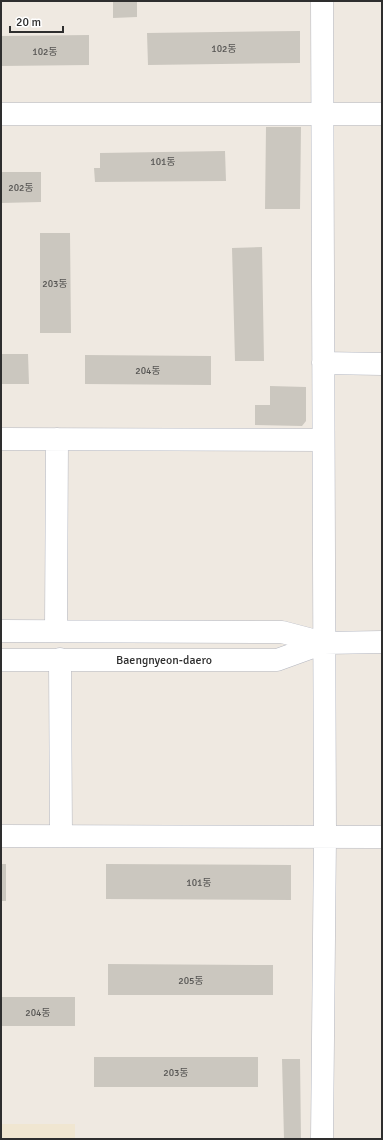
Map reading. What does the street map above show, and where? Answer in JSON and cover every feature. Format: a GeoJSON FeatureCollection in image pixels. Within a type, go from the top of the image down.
{"type":"FeatureCollection","features":[{"type":"Feature","properties":{"kind":"street"},"geometry":{"type":"LineString","coordinates":[[322,1],[323,440],[333,643],[325,837],[322,1139]]}},
{"type":"Feature","properties":{"kind":"street"},"geometry":{"type":"LineString","coordinates":[[1,114],[382,114]]}},
{"type":"Feature","properties":{"kind":"street"},"geometry":{"type":"LineString","coordinates":[[323,363],[382,364]]}},
{"type":"Feature","properties":{"kind":"street"},"geometry":{"type":"LineString","coordinates":[[1,439],[323,440]]}},
{"type":"Feature","properties":{"kind":"street"},"geometry":{"type":"LineString","coordinates":[[56,630],[57,439]]}},
{"type":"Feature","properties":{"kind":"street"},"geometry":{"type":"LineString","coordinates":[[333,643],[382,628]]}},
{"type":"Feature","properties":{"kind":"street","name":"Baengnyeon-daero"},"geometry":{"type":"LineString","coordinates":[[1,630],[282,632],[333,643],[382,642]]}},
{"type":"Feature","properties":{"kind":"street"},"geometry":{"type":"LineString","coordinates":[[333,643],[382,657]]}},
{"type":"Feature","properties":{"kind":"street","name":"Baengnyeon-daero"},"geometry":{"type":"LineString","coordinates":[[1,660],[277,660],[333,643]]}},
{"type":"Feature","properties":{"kind":"street"},"geometry":{"type":"LineString","coordinates":[[60,659],[61,836]]}},
{"type":"Feature","properties":{"kind":"street"},"geometry":{"type":"LineString","coordinates":[[1,836],[382,837]]}},
{"type":"Feature","properties":{"kind":"shaded area"},"geometry":{"type":"Polygon","coordinates":[[[1,1124],[75,1124],[75,1139],[1,1139],[1,1124]]]}},
{"type":"Feature","properties":{"kind":"building"},"geometry":{"type":"Polygon","coordinates":[[[113,1],[137,1],[137,17],[113,18],[113,1]]]}},
{"type":"Feature","properties":{"kind":"building"},"geometry":{"type":"Polygon","coordinates":[[[300,31],[300,63],[148,65],[147,33],[300,31]]]}},
{"type":"Feature","properties":{"kind":"building"},"geometry":{"type":"Polygon","coordinates":[[[89,35],[89,65],[1,66],[1,36],[89,35]]]}},
{"type":"Feature","properties":{"kind":"building"},"geometry":{"type":"Polygon","coordinates":[[[266,127],[301,127],[300,209],[265,209],[266,127]]]}},
{"type":"Feature","properties":{"kind":"building"},"geometry":{"type":"Polygon","coordinates":[[[225,151],[226,181],[95,182],[94,168],[100,168],[100,153],[225,151]]]}},
{"type":"Feature","properties":{"kind":"building"},"geometry":{"type":"Polygon","coordinates":[[[1,172],[41,172],[41,202],[1,203],[1,172]]]}},
{"type":"Feature","properties":{"kind":"building"},"geometry":{"type":"Polygon","coordinates":[[[40,233],[70,233],[71,333],[40,333],[40,233]]]}},
{"type":"Feature","properties":{"kind":"building"},"geometry":{"type":"Polygon","coordinates":[[[262,247],[264,361],[235,361],[232,248],[262,247]]]}},
{"type":"Feature","properties":{"kind":"building"},"geometry":{"type":"Polygon","coordinates":[[[1,354],[28,354],[29,384],[1,384],[1,354]]]}},
{"type":"Feature","properties":{"kind":"building"},"geometry":{"type":"Polygon","coordinates":[[[85,355],[211,356],[211,385],[85,384],[85,355]]]}},
{"type":"Feature","properties":{"kind":"building"},"geometry":{"type":"Polygon","coordinates":[[[270,386],[306,387],[306,421],[302,426],[255,425],[255,405],[270,405],[270,386]]]}},
{"type":"Feature","properties":{"kind":"building"},"geometry":{"type":"Polygon","coordinates":[[[1,864],[6,864],[6,901],[1,901],[1,864]]]}},
{"type":"Feature","properties":{"kind":"building"},"geometry":{"type":"Polygon","coordinates":[[[106,864],[291,865],[291,900],[106,899],[106,864]]]}},
{"type":"Feature","properties":{"kind":"building"},"geometry":{"type":"Polygon","coordinates":[[[108,964],[273,965],[273,995],[108,995],[108,964]]]}},
{"type":"Feature","properties":{"kind":"building"},"geometry":{"type":"Polygon","coordinates":[[[1,997],[75,997],[75,1026],[1,1026],[1,997]]]}},
{"type":"Feature","properties":{"kind":"building"},"geometry":{"type":"Polygon","coordinates":[[[94,1057],[258,1057],[258,1087],[94,1087],[94,1057]]]}},
{"type":"Feature","properties":{"kind":"building"},"geometry":{"type":"Polygon","coordinates":[[[282,1059],[300,1059],[301,1139],[284,1139],[282,1059]]]}}]}
